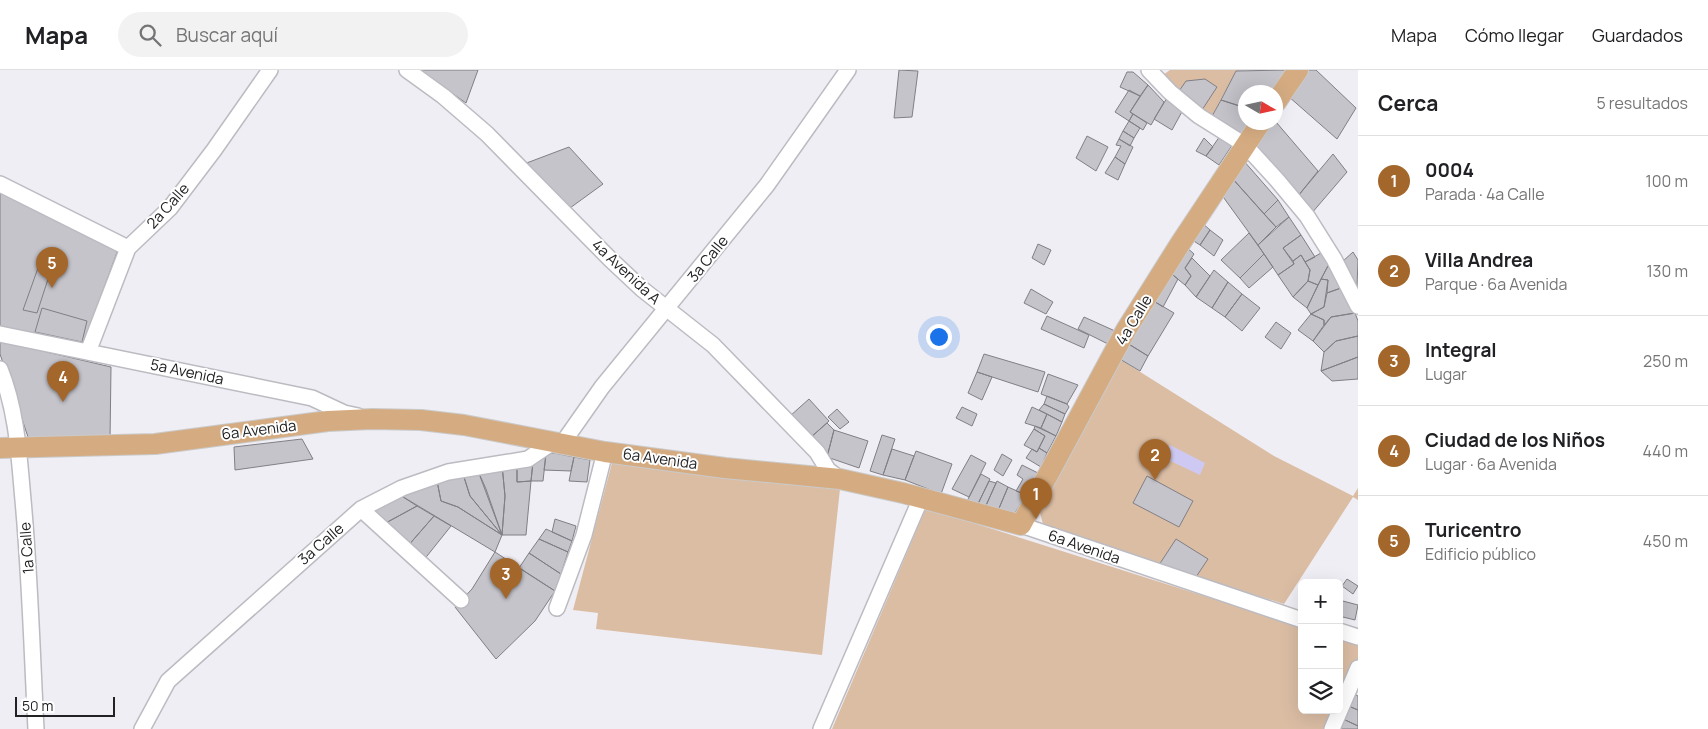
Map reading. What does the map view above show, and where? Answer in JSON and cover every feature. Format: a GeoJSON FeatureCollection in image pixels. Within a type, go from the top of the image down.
{"type":"FeatureCollection","features":[{"type":"Feature","properties":{"kind":"main road"},"geometry":{"type":"LineString","coordinates":[[1283,92],[1298,70]]}},
{"type":"Feature","properties":{"kind":"main road","name":"4a Calle"},"geometry":{"type":"LineString","coordinates":[[1021,525],[1126,330],[1255,130]]}},
{"type":"Feature","properties":{"kind":"main road","name":"6a Avenida"},"geometry":{"type":"LineString","coordinates":[[10,448],[155,444],[328,421],[372,419],[421,420],[464,425],[605,452],[726,468],[840,479],[921,498],[1021,525]]}},
{"type":"Feature","properties":{"kind":"street","name":"2a Calle"},"geometry":{"type":"LineString","coordinates":[[88,352],[128,248],[170,208],[214,150],[270,70]]}},
{"type":"Feature","properties":{"kind":"street","name":"4a Avenida A"},"geometry":{"type":"LineString","coordinates":[[407,70],[443,96],[487,134],[611,260],[668,310],[713,345],[817,452],[828,470],[840,479]]}},
{"type":"Feature","properties":{"kind":"street","name":"3a Calle"},"geometry":{"type":"LineString","coordinates":[[142,729],[168,681],[361,509],[402,488],[448,472],[528,459],[558,443],[602,387],[668,310],[767,185],[848,70]]}},
{"type":"Feature","properties":{"kind":"street"},"geometry":{"type":"LineString","coordinates":[[1148,70],[1170,92],[1199,116],[1245,145],[1306,216],[1334,259],[1358,306]]}},
{"type":"Feature","properties":{"kind":"street"},"geometry":{"type":"LineString","coordinates":[[0,184],[128,248]]}},
{"type":"Feature","properties":{"kind":"street","name":"5a Avenida"},"geometry":{"type":"LineString","coordinates":[[0,334],[312,398],[344,413],[372,419]]}},
{"type":"Feature","properties":{"kind":"street","name":"1a Calle"},"geometry":{"type":"LineString","coordinates":[[0,369],[10,400],[10,448],[28,560],[36,729]]}},
{"type":"Feature","properties":{"kind":"street"},"geometry":{"type":"LineString","coordinates":[[558,608],[584,535],[605,452]]}},
{"type":"Feature","properties":{"kind":"street"},"geometry":{"type":"LineString","coordinates":[[821,729],[921,498]]}},
{"type":"Feature","properties":{"kind":"street"},"geometry":{"type":"LineString","coordinates":[[361,509],[460,600]]}},
{"type":"Feature","properties":{"kind":"street","name":"6a Avenida"},"geometry":{"type":"LineString","coordinates":[[1021,525],[1298,619]]}},
{"type":"Feature","properties":{"kind":"street"},"geometry":{"type":"LineString","coordinates":[[1343,632],[1358,637]]}},
{"type":"Feature","properties":{"kind":"street"},"geometry":{"type":"LineString","coordinates":[[1332,729],[1358,668]]}},
{"type":"Feature","properties":{"kind":"shaded area"},"geometry":{"type":"Polygon","coordinates":[[[1170,70],[1245,70],[1236,71],[1211,118],[1177,94],[1163,75],[1170,70]]]}},
{"type":"Feature","properties":{"kind":"shaded area"},"geometry":{"type":"Polygon","coordinates":[[[1118,358],[1274,456],[1353,496],[1358,488],[1358,500],[1353,497],[1300,579],[1298,579],[1298,582],[1284,604],[1044,528],[1038,505],[1118,358]]]}},
{"type":"Feature","properties":{"kind":"shaded area"},"geometry":{"type":"Polygon","coordinates":[[[1170,445],[1205,463],[1200,475],[1162,457],[1170,445]]]}},
{"type":"Feature","properties":{"kind":"shaded area"},"geometry":{"type":"Polygon","coordinates":[[[612,463],[840,489],[822,655],[596,629],[598,613],[573,610],[612,463]]]}},
{"type":"Feature","properties":{"kind":"shaded area"},"geometry":{"type":"Polygon","coordinates":[[[926,508],[1298,626],[1298,714],[1336,714],[1330,729],[832,729],[926,508]]]}},
{"type":"Feature","properties":{"kind":"shaded area"},"geometry":{"type":"Polygon","coordinates":[[[1343,640],[1358,645],[1358,662],[1343,698],[1343,640]]]}},
{"type":"Feature","properties":{"kind":"building"},"geometry":{"type":"Polygon","coordinates":[[[419,70],[478,70],[466,103],[419,70]]]}},
{"type":"Feature","properties":{"kind":"building"},"geometry":{"type":"Polygon","coordinates":[[[899,70],[918,71],[912,117],[894,118],[899,70]]]}},
{"type":"Feature","properties":{"kind":"building"},"geometry":{"type":"Polygon","coordinates":[[[1286,70],[1276,85],[1238,85],[1238,105],[1221,100],[1236,71],[1286,70]]]}},
{"type":"Feature","properties":{"kind":"building"},"geometry":{"type":"Polygon","coordinates":[[[1308,70],[1316,70],[1356,108],[1337,139],[1288,96],[1308,70]]]}},
{"type":"Feature","properties":{"kind":"building"},"geometry":{"type":"Polygon","coordinates":[[[1127,72],[1133,72],[1148,85],[1140,96],[1120,87],[1127,72]]]}},
{"type":"Feature","properties":{"kind":"building"},"geometry":{"type":"Polygon","coordinates":[[[1205,79],[1217,87],[1202,110],[1177,94],[1186,81],[1205,79]]]}},
{"type":"Feature","properties":{"kind":"building"},"geometry":{"type":"Polygon","coordinates":[[[1148,85],[1164,102],[1151,125],[1130,112],[1148,85]]]}},
{"type":"Feature","properties":{"kind":"building"},"geometry":{"type":"Polygon","coordinates":[[[1129,90],[1140,96],[1130,112],[1133,114],[1129,121],[1115,112],[1129,90]]]}},
{"type":"Feature","properties":{"kind":"building"},"geometry":{"type":"Polygon","coordinates":[[[1167,98],[1184,108],[1172,130],[1154,119],[1167,98]]]}},
{"type":"Feature","properties":{"kind":"building"},"geometry":{"type":"Polygon","coordinates":[[[1221,100],[1238,105],[1238,130],[1247,130],[1243,136],[1211,118],[1221,100]]]}},
{"type":"Feature","properties":{"kind":"building"},"geometry":{"type":"Polygon","coordinates":[[[1133,114],[1147,123],[1143,130],[1129,121],[1133,114]]]}},
{"type":"Feature","properties":{"kind":"building"},"geometry":{"type":"Polygon","coordinates":[[[1129,121],[1140,128],[1134,138],[1123,131],[1129,121]]]}},
{"type":"Feature","properties":{"kind":"building"},"geometry":{"type":"Polygon","coordinates":[[[1266,130],[1283,130],[1318,171],[1298,196],[1254,145],[1266,130]]]}},
{"type":"Feature","properties":{"kind":"building"},"geometry":{"type":"Polygon","coordinates":[[[1123,131],[1134,138],[1130,146],[1119,139],[1123,131]]]}},
{"type":"Feature","properties":{"kind":"building"},"geometry":{"type":"Polygon","coordinates":[[[1087,136],[1108,147],[1096,171],[1076,158],[1087,136]]]}},
{"type":"Feature","properties":{"kind":"building"},"geometry":{"type":"Polygon","coordinates":[[[1220,136],[1233,144],[1219,165],[1206,156],[1220,136]]]}},
{"type":"Feature","properties":{"kind":"building"},"geometry":{"type":"Polygon","coordinates":[[[1204,138],[1213,147],[1206,156],[1196,151],[1204,138]]]}},
{"type":"Feature","properties":{"kind":"building"},"geometry":{"type":"Polygon","coordinates":[[[1119,139],[1133,147],[1125,164],[1115,157],[1121,146],[1116,145],[1119,139]]]}},
{"type":"Feature","properties":{"kind":"building"},"geometry":{"type":"Polygon","coordinates":[[[569,147],[603,184],[570,208],[524,164],[569,147]]]}},
{"type":"Feature","properties":{"kind":"building"},"geometry":{"type":"Polygon","coordinates":[[[1333,154],[1347,172],[1311,214],[1298,196],[1333,154]]]}},
{"type":"Feature","properties":{"kind":"building"},"geometry":{"type":"Polygon","coordinates":[[[1115,157],[1125,164],[1118,180],[1105,173],[1115,157]]]}},
{"type":"Feature","properties":{"kind":"building"},"geometry":{"type":"Polygon","coordinates":[[[1243,160],[1278,200],[1264,214],[1231,177],[1243,160]]]}},
{"type":"Feature","properties":{"kind":"building"},"geometry":{"type":"Polygon","coordinates":[[[1233,179],[1276,227],[1258,245],[1221,194],[1233,179]]]}},
{"type":"Feature","properties":{"kind":"building"},"geometry":{"type":"Polygon","coordinates":[[[0,188],[119,247],[83,345],[0,328],[0,188]]]}},
{"type":"Feature","properties":{"kind":"building"},"geometry":{"type":"Polygon","coordinates":[[[1278,200],[1289,217],[1276,227],[1264,214],[1278,200]]]}},
{"type":"Feature","properties":{"kind":"building"},"geometry":{"type":"Polygon","coordinates":[[[1289,217],[1301,235],[1283,248],[1294,264],[1278,275],[1258,245],[1289,217]]]}},
{"type":"Feature","properties":{"kind":"building"},"geometry":{"type":"Polygon","coordinates":[[[1200,221],[1210,230],[1200,245],[1189,238],[1200,221]]]}},
{"type":"Feature","properties":{"kind":"building"},"geometry":{"type":"Polygon","coordinates":[[[1210,230],[1223,240],[1214,256],[1200,245],[1210,230]]]}},
{"type":"Feature","properties":{"kind":"building"},"geometry":{"type":"Polygon","coordinates":[[[1249,233],[1264,254],[1240,278],[1221,260],[1249,233]]]}},
{"type":"Feature","properties":{"kind":"building"},"geometry":{"type":"Polygon","coordinates":[[[1301,235],[1315,257],[1305,262],[1301,255],[1293,261],[1283,248],[1301,235]]]}},
{"type":"Feature","properties":{"kind":"building"},"geometry":{"type":"Polygon","coordinates":[[[1038,244],[1051,250],[1044,265],[1032,258],[1038,244]]]}},
{"type":"Feature","properties":{"kind":"building"},"geometry":{"type":"Polygon","coordinates":[[[1184,245],[1194,254],[1185,268],[1191,276],[1185,285],[1168,271],[1184,245]]]}},
{"type":"Feature","properties":{"kind":"building"},"geometry":{"type":"Polygon","coordinates":[[[1353,252],[1358,260],[1357,287],[1342,262],[1353,252]]]}},
{"type":"Feature","properties":{"kind":"building"},"geometry":{"type":"Polygon","coordinates":[[[1321,253],[1329,264],[1318,285],[1308,281],[1310,270],[1305,262],[1321,253]]]}},
{"type":"Feature","properties":{"kind":"building"},"geometry":{"type":"Polygon","coordinates":[[[1264,254],[1273,267],[1249,288],[1240,278],[1264,254]]]}},
{"type":"Feature","properties":{"kind":"building"},"geometry":{"type":"Polygon","coordinates":[[[1301,255],[1310,270],[1308,281],[1293,297],[1278,275],[1294,264],[1293,261],[1301,255]]]}},
{"type":"Feature","properties":{"kind":"building"},"geometry":{"type":"Polygon","coordinates":[[[1192,258],[1210,276],[1196,297],[1185,285],[1191,276],[1185,268],[1192,258]]]}},
{"type":"Feature","properties":{"kind":"building"},"geometry":{"type":"Polygon","coordinates":[[[1329,264],[1341,288],[1327,293],[1328,280],[1321,279],[1329,264]]]}},
{"type":"Feature","properties":{"kind":"building"},"geometry":{"type":"Polygon","coordinates":[[[38,268],[50,273],[37,313],[23,310],[38,268]]]}},
{"type":"Feature","properties":{"kind":"building"},"geometry":{"type":"Polygon","coordinates":[[[1214,270],[1228,282],[1212,308],[1196,297],[1214,270]]]}},
{"type":"Feature","properties":{"kind":"building"},"geometry":{"type":"Polygon","coordinates":[[[1168,271],[1178,279],[1163,307],[1152,300],[1168,271]]]}},
{"type":"Feature","properties":{"kind":"building"},"geometry":{"type":"Polygon","coordinates":[[[1321,279],[1328,280],[1324,307],[1311,314],[1307,308],[1321,279]]]}},
{"type":"Feature","properties":{"kind":"building"},"geometry":{"type":"Polygon","coordinates":[[[1308,281],[1318,285],[1307,308],[1293,297],[1308,281]]]}},
{"type":"Feature","properties":{"kind":"building"},"geometry":{"type":"Polygon","coordinates":[[[1228,282],[1242,294],[1225,317],[1212,308],[1228,282]]]}},
{"type":"Feature","properties":{"kind":"building"},"geometry":{"type":"Polygon","coordinates":[[[1341,288],[1355,313],[1331,317],[1324,325],[1324,320],[1311,314],[1324,307],[1327,293],[1341,288]]]}},
{"type":"Feature","properties":{"kind":"building"},"geometry":{"type":"Polygon","coordinates":[[[1031,289],[1053,302],[1046,314],[1024,303],[1031,289]]]}},
{"type":"Feature","properties":{"kind":"building"},"geometry":{"type":"Polygon","coordinates":[[[1242,294],[1260,308],[1242,331],[1225,317],[1242,294]]]}},
{"type":"Feature","properties":{"kind":"building"},"geometry":{"type":"Polygon","coordinates":[[[1152,300],[1174,313],[1148,356],[1127,343],[1152,300]]]}},
{"type":"Feature","properties":{"kind":"building"},"geometry":{"type":"Polygon","coordinates":[[[42,308],[87,321],[82,342],[35,332],[42,308]]]}},
{"type":"Feature","properties":{"kind":"building"},"geometry":{"type":"Polygon","coordinates":[[[1355,313],[1358,321],[1358,336],[1336,341],[1324,352],[1313,341],[1331,317],[1355,313]]]}},
{"type":"Feature","properties":{"kind":"building"},"geometry":{"type":"Polygon","coordinates":[[[1311,314],[1324,320],[1324,325],[1313,341],[1298,330],[1311,314]]]}},
{"type":"Feature","properties":{"kind":"building"},"geometry":{"type":"Polygon","coordinates":[[[1047,316],[1089,335],[1084,348],[1041,329],[1047,316]]]}},
{"type":"Feature","properties":{"kind":"building"},"geometry":{"type":"Polygon","coordinates":[[[1084,317],[1115,331],[1108,344],[1078,329],[1084,317]]]}},
{"type":"Feature","properties":{"kind":"building"},"geometry":{"type":"Polygon","coordinates":[[[1276,322],[1291,333],[1281,349],[1265,337],[1276,322]]]}},
{"type":"Feature","properties":{"kind":"building"},"geometry":{"type":"Polygon","coordinates":[[[1358,336],[1358,357],[1321,371],[1324,352],[1336,341],[1358,336]]]}},
{"type":"Feature","properties":{"kind":"building"},"geometry":{"type":"Polygon","coordinates":[[[0,341],[111,367],[110,440],[36,443],[28,437],[0,354],[0,341]]]}},
{"type":"Feature","properties":{"kind":"building"},"geometry":{"type":"Polygon","coordinates":[[[1127,343],[1148,356],[1140,371],[1118,358],[1127,343]]]}},
{"type":"Feature","properties":{"kind":"building"},"geometry":{"type":"Polygon","coordinates":[[[984,354],[1045,372],[1038,392],[977,372],[984,354]]]}},
{"type":"Feature","properties":{"kind":"building"},"geometry":{"type":"Polygon","coordinates":[[[1358,357],[1358,379],[1332,381],[1321,371],[1358,357]]]}},
{"type":"Feature","properties":{"kind":"building"},"geometry":{"type":"Polygon","coordinates":[[[977,372],[992,377],[982,400],[968,393],[977,372]]]}},
{"type":"Feature","properties":{"kind":"building"},"geometry":{"type":"Polygon","coordinates":[[[1048,374],[1078,385],[1067,404],[1041,394],[1048,374]]]}},
{"type":"Feature","properties":{"kind":"building"},"geometry":{"type":"Polygon","coordinates":[[[1047,396],[1067,404],[1069,407],[1065,414],[1044,404],[1047,396]]]}},
{"type":"Feature","properties":{"kind":"building"},"geometry":{"type":"Polygon","coordinates":[[[809,399],[829,421],[810,438],[790,416],[809,399]]]}},
{"type":"Feature","properties":{"kind":"building"},"geometry":{"type":"Polygon","coordinates":[[[1044,404],[1065,414],[1062,422],[1039,410],[1044,404]]]}},
{"type":"Feature","properties":{"kind":"building"},"geometry":{"type":"Polygon","coordinates":[[[962,407],[977,414],[972,426],[956,418],[962,407]]]}},
{"type":"Feature","properties":{"kind":"building"},"geometry":{"type":"Polygon","coordinates":[[[1032,407],[1047,414],[1041,428],[1025,423],[1032,407]]]}},
{"type":"Feature","properties":{"kind":"building"},"geometry":{"type":"Polygon","coordinates":[[[837,409],[849,422],[840,429],[828,417],[837,409]]]}},
{"type":"Feature","properties":{"kind":"building"},"geometry":{"type":"Polygon","coordinates":[[[1047,414],[1062,422],[1056,436],[1041,428],[1047,414]]]}},
{"type":"Feature","properties":{"kind":"building"},"geometry":{"type":"Polygon","coordinates":[[[827,423],[834,430],[827,457],[810,438],[827,423]]]}},
{"type":"Feature","properties":{"kind":"building"},"geometry":{"type":"Polygon","coordinates":[[[1035,426],[1056,436],[1047,453],[1039,448],[1045,436],[1034,429],[1035,426]]]}},
{"type":"Feature","properties":{"kind":"building"},"geometry":{"type":"Polygon","coordinates":[[[1034,429],[1045,436],[1037,452],[1024,445],[1034,429]]]}},
{"type":"Feature","properties":{"kind":"building"},"geometry":{"type":"Polygon","coordinates":[[[834,430],[868,441],[859,468],[827,457],[834,430]]]}},
{"type":"Feature","properties":{"kind":"building"},"geometry":{"type":"Polygon","coordinates":[[[882,435],[895,439],[883,475],[870,471],[882,435]]]}},
{"type":"Feature","properties":{"kind":"building"},"geometry":{"type":"Polygon","coordinates":[[[302,439],[313,459],[235,470],[234,447],[302,439]]]}},
{"type":"Feature","properties":{"kind":"building"},"geometry":{"type":"Polygon","coordinates":[[[1039,448],[1047,453],[1041,467],[1026,458],[1032,449],[1037,452],[1039,448]]]}},
{"type":"Feature","properties":{"kind":"building"},"geometry":{"type":"Polygon","coordinates":[[[892,449],[914,456],[905,480],[883,475],[892,449]]]}},
{"type":"Feature","properties":{"kind":"building"},"geometry":{"type":"Polygon","coordinates":[[[916,451],[952,464],[941,494],[905,480],[916,451]]]}},
{"type":"Feature","properties":{"kind":"building"},"geometry":{"type":"Polygon","coordinates":[[[554,453],[574,457],[571,471],[544,470],[546,454],[554,453]]]}},
{"type":"Feature","properties":{"kind":"building"},"geometry":{"type":"Polygon","coordinates":[[[546,454],[543,481],[531,481],[533,462],[546,454]]]}},
{"type":"Feature","properties":{"kind":"building"},"geometry":{"type":"Polygon","coordinates":[[[1002,454],[1012,460],[1003,476],[994,470],[1002,454]]]}},
{"type":"Feature","properties":{"kind":"building"},"geometry":{"type":"Polygon","coordinates":[[[971,455],[986,463],[969,497],[952,489],[971,455]]]}},
{"type":"Feature","properties":{"kind":"building"},"geometry":{"type":"Polygon","coordinates":[[[574,457],[590,460],[587,482],[569,481],[574,457]]]}},
{"type":"Feature","properties":{"kind":"building"},"geometry":{"type":"Polygon","coordinates":[[[533,462],[531,481],[517,482],[517,463],[533,462]]]}},
{"type":"Feature","properties":{"kind":"building"},"geometry":{"type":"Polygon","coordinates":[[[517,463],[517,482],[531,481],[526,535],[502,535],[505,496],[502,465],[517,463]]]}},
{"type":"Feature","properties":{"kind":"building"},"geometry":{"type":"Polygon","coordinates":[[[502,465],[505,496],[502,535],[478,471],[502,465]]]}},
{"type":"Feature","properties":{"kind":"building"},"geometry":{"type":"Polygon","coordinates":[[[1022,465],[1038,473],[1026,495],[1016,491],[1023,479],[1017,475],[1022,465]]]}},
{"type":"Feature","properties":{"kind":"building"},"geometry":{"type":"Polygon","coordinates":[[[478,471],[502,535],[470,496],[463,474],[478,471]]]}},
{"type":"Feature","properties":{"kind":"building"},"geometry":{"type":"Polygon","coordinates":[[[463,474],[470,496],[502,535],[458,507],[441,501],[437,481],[463,474]]]}},
{"type":"Feature","properties":{"kind":"building"},"geometry":{"type":"Polygon","coordinates":[[[981,474],[990,479],[976,508],[965,505],[981,474]]]}},
{"type":"Feature","properties":{"kind":"building"},"geometry":{"type":"Polygon","coordinates":[[[1147,476],[1193,501],[1179,527],[1133,503],[1147,476]]]}},
{"type":"Feature","properties":{"kind":"building"},"geometry":{"type":"Polygon","coordinates":[[[437,481],[441,501],[458,507],[502,535],[495,552],[400,495],[437,481]]]}},
{"type":"Feature","properties":{"kind":"building"},"geometry":{"type":"Polygon","coordinates":[[[989,481],[996,483],[984,510],[976,508],[989,481]]]}},
{"type":"Feature","properties":{"kind":"building"},"geometry":{"type":"Polygon","coordinates":[[[997,481],[1008,487],[997,513],[984,510],[997,481]]]}},
{"type":"Feature","properties":{"kind":"building"},"geometry":{"type":"Polygon","coordinates":[[[1008,487],[1026,495],[1015,513],[1010,515],[997,513],[1008,487]]]}},
{"type":"Feature","properties":{"kind":"building"},"geometry":{"type":"Polygon","coordinates":[[[400,495],[417,506],[382,525],[368,511],[400,495]]]}},
{"type":"Feature","properties":{"kind":"building"},"geometry":{"type":"Polygon","coordinates":[[[417,506],[434,516],[407,547],[382,525],[417,506]]]}},
{"type":"Feature","properties":{"kind":"building"},"geometry":{"type":"Polygon","coordinates":[[[434,516],[451,526],[423,561],[407,547],[434,516]]]}},
{"type":"Feature","properties":{"kind":"building"},"geometry":{"type":"Polygon","coordinates":[[[555,519],[576,526],[572,541],[552,532],[555,519]]]}},
{"type":"Feature","properties":{"kind":"building"},"geometry":{"type":"Polygon","coordinates":[[[546,529],[572,541],[568,552],[539,539],[546,529]]]}},
{"type":"Feature","properties":{"kind":"building"},"geometry":{"type":"Polygon","coordinates":[[[539,539],[568,552],[561,574],[529,553],[539,539]]]}},
{"type":"Feature","properties":{"kind":"building"},"geometry":{"type":"Polygon","coordinates":[[[1176,539],[1208,559],[1196,577],[1159,565],[1176,539]]]}},
{"type":"Feature","properties":{"kind":"building"},"geometry":{"type":"Polygon","coordinates":[[[495,552],[555,591],[535,621],[496,659],[455,607],[472,589],[495,552]]]}},
{"type":"Feature","properties":{"kind":"building"},"geometry":{"type":"Polygon","coordinates":[[[529,553],[561,574],[555,591],[519,568],[529,553]]]}},
{"type":"Feature","properties":{"kind":"building"},"geometry":{"type":"Polygon","coordinates":[[[1347,579],[1358,586],[1353,594],[1343,587],[1347,579]]]}},
{"type":"Feature","properties":{"kind":"building"},"geometry":{"type":"Polygon","coordinates":[[[1343,601],[1358,605],[1355,620],[1343,617],[1343,601]]]}},
{"type":"Feature","properties":{"kind":"building"},"geometry":{"type":"Polygon","coordinates":[[[1352,693],[1358,696],[1358,710],[1346,705],[1352,693]]]}},
{"type":"Feature","properties":{"kind":"building"},"geometry":{"type":"Polygon","coordinates":[[[1346,705],[1358,710],[1358,726],[1341,718],[1346,705]]]}},
{"type":"Feature","properties":{"kind":"building"},"geometry":{"type":"Polygon","coordinates":[[[1341,718],[1358,726],[1358,729],[1336,729],[1341,718]]]}},
{"type":"Feature","properties":{"kind":"place","name":"Turicentro"},"geometry":{"type":"Point","coordinates":[52,288]}},
{"type":"Feature","properties":{"kind":"place","name":"Ciudad de los Niños"},"geometry":{"type":"Point","coordinates":[63,402]}},
{"type":"Feature","properties":{"kind":"place","name":"Villa Andrea"},"geometry":{"type":"Point","coordinates":[1155,480]}},
{"type":"Feature","properties":{"kind":"place","name":"0004"},"geometry":{"type":"Point","coordinates":[1036,519]}},
{"type":"Feature","properties":{"kind":"place","name":"Integral"},"geometry":{"type":"Point","coordinates":[506,599]}}]}
